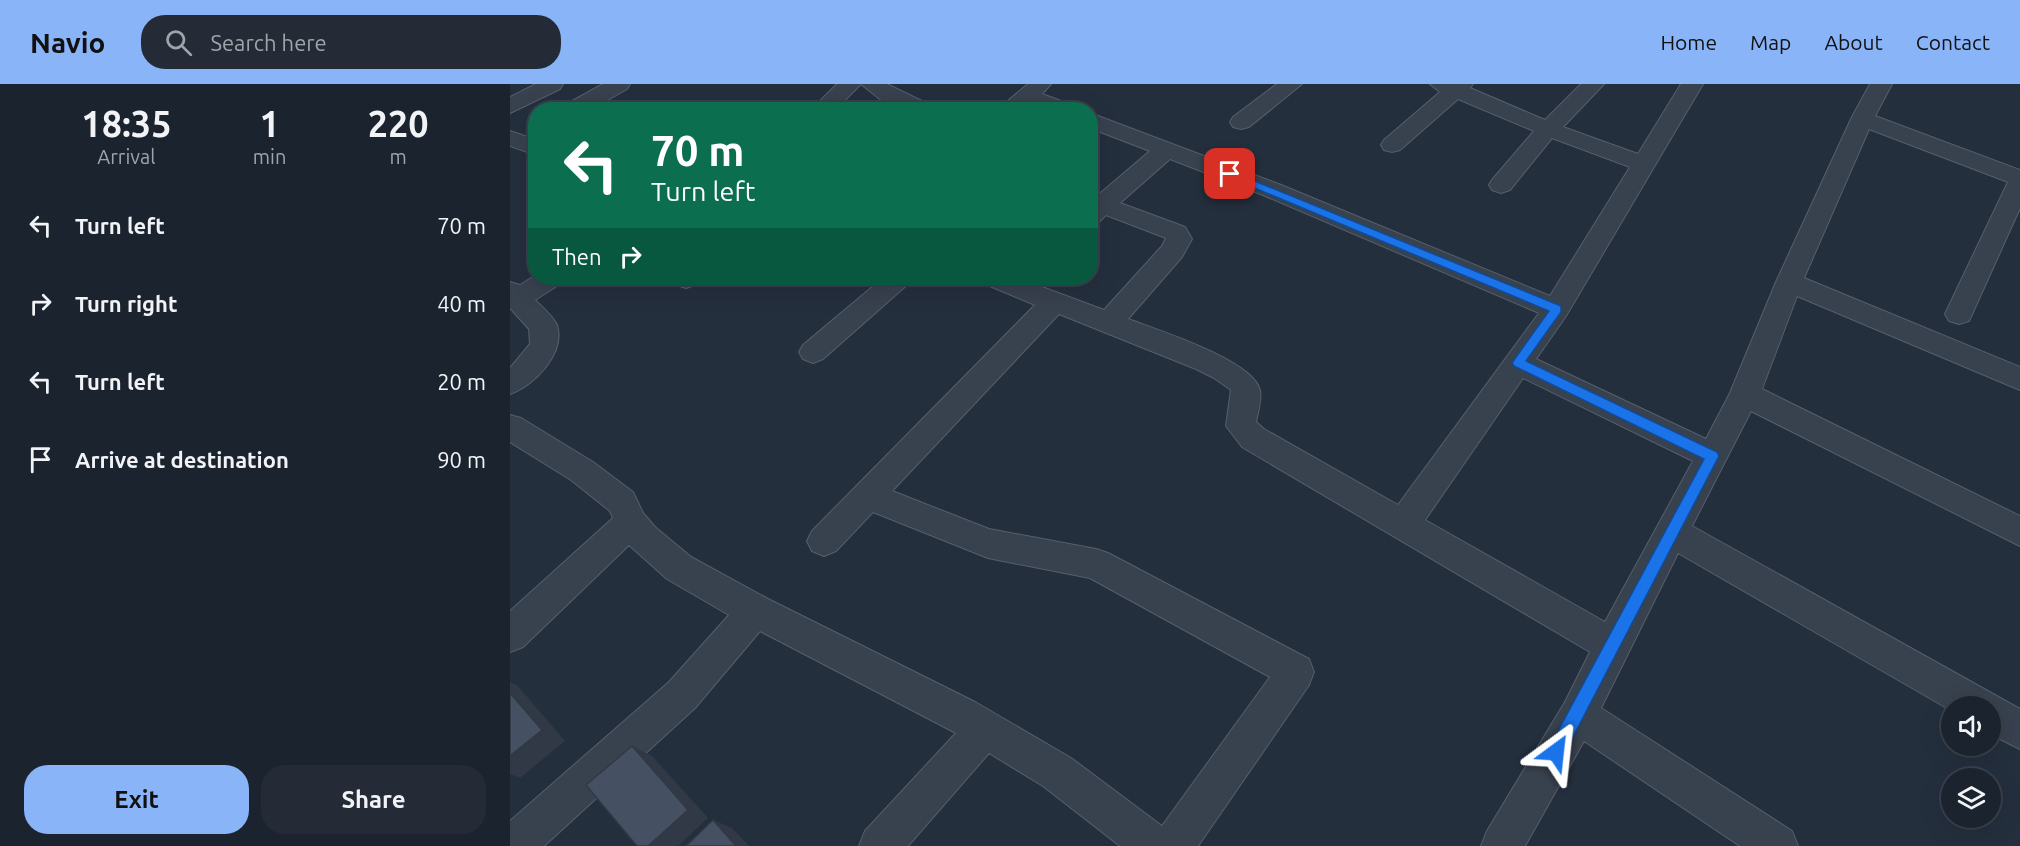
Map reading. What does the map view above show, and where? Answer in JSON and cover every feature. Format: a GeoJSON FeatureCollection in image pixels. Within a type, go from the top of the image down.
{"type":"FeatureCollection","features":[{"type":"Feature","properties":{"kind":"street"},"geometry":{"type":"LineString","coordinates":[[510,106],[552,84]]}},
{"type":"Feature","properties":{"kind":"street"},"geometry":{"type":"LineString","coordinates":[[587,102],[619,84]]}},
{"type":"Feature","properties":{"kind":"street"},"geometry":{"type":"LineString","coordinates":[[831,102],[850,84]]}},
{"type":"Feature","properties":{"kind":"street"},"geometry":{"type":"LineString","coordinates":[[872,84],[889,96],[903,102]]}},
{"type":"Feature","properties":{"kind":"street"},"geometry":{"type":"LineString","coordinates":[[1241,122],[1291,84]]}},
{"type":"Feature","properties":{"kind":"street"},"geometry":{"type":"LineString","coordinates":[[1501,185],[1548,129],[1593,84]]}},
{"type":"Feature","properties":{"kind":"street"},"geometry":{"type":"LineString","coordinates":[[1404,523],[1556,309],[1692,84]]}},
{"type":"Feature","properties":{"kind":"street"},"geometry":{"type":"LineString","coordinates":[[1502,846],[1578,715],[1612,645],[1745,394],[1789,282],[1862,119],[1881,84]]}},
{"type":"Feature","properties":{"kind":"street"},"geometry":{"type":"LineString","coordinates":[[1392,145],[1453,86],[1548,129],[1644,164]]}},
{"type":"Feature","properties":{"kind":"street"},"geometry":{"type":"LineString","coordinates":[[1018,102],[1034,90],[1052,102]]}},
{"type":"Feature","properties":{"kind":"street"},"geometry":{"type":"LineString","coordinates":[[1862,119],[2020,179],[1959,314]]}},
{"type":"Feature","properties":{"kind":"street"},"geometry":{"type":"LineString","coordinates":[[1098,123],[1272,190],[1556,309]]}},
{"type":"Feature","properties":{"kind":"street"},"geometry":{"type":"LineString","coordinates":[[1098,209],[1167,149]]}},
{"type":"Feature","properties":{"kind":"street"},"geometry":{"type":"LineString","coordinates":[[1098,210],[1176,233],[1179,239],[1173,251],[1110,321]]}},
{"type":"Feature","properties":{"kind":"street"},"geometry":{"type":"LineString","coordinates":[[1789,282],[2020,379]]}},
{"type":"Feature","properties":{"kind":"street"},"geometry":{"type":"LineString","coordinates":[[510,383],[522,375],[544,346],[543,326],[514,295],[536,285]]}},
{"type":"Feature","properties":{"kind":"street"},"geometry":{"type":"LineString","coordinates":[[813,352],[891,285]]}},
{"type":"Feature","properties":{"kind":"street"},"geometry":{"type":"LineString","coordinates":[[1021,285],[1205,362],[1237,379],[1245,387],[1247,395],[1241,413],[1241,426],[1253,438],[1612,645]]}},
{"type":"Feature","properties":{"kind":"street"},"geometry":{"type":"LineString","coordinates":[[824,541],[1055,301]]}},
{"type":"Feature","properties":{"kind":"street"},"geometry":{"type":"LineString","coordinates":[[1519,363],[1712,456]]}},
{"type":"Feature","properties":{"kind":"street"},"geometry":{"type":"LineString","coordinates":[[1745,394],[2020,532]]}},
{"type":"Feature","properties":{"kind":"street"},"geometry":{"type":"LineString","coordinates":[[512,431],[582,471],[622,502],[631,522],[643,537],[679,568],[755,611],[985,729],[1057,772],[1154,846]]}},
{"type":"Feature","properties":{"kind":"street"},"geometry":{"type":"LineString","coordinates":[[868,496],[988,543],[1096,564],[1296,672],[1173,846]]}},
{"type":"Feature","properties":{"kind":"street"},"geometry":{"type":"LineString","coordinates":[[510,635],[631,522]]}},
{"type":"Feature","properties":{"kind":"street"},"geometry":{"type":"LineString","coordinates":[[1672,532],[1961,696]]}},
{"type":"Feature","properties":{"kind":"street"},"geometry":{"type":"LineString","coordinates":[[513,846],[682,695],[755,611]]}},
{"type":"Feature","properties":{"kind":"street"},"geometry":{"type":"LineString","coordinates":[[1578,715],[1777,846]]}},
{"type":"Feature","properties":{"kind":"street"},"geometry":{"type":"LineString","coordinates":[[2001,719],[2020,730]]}},
{"type":"Feature","properties":{"kind":"street"},"geometry":{"type":"LineString","coordinates":[[880,846],[985,729]]}},
{"type":"Feature","properties":{"kind":"building"},"geometry":{"type":"Polygon","coordinates":[[[510,693],[542,730],[510,756],[510,693]]]}},
{"type":"Feature","properties":{"kind":"building"},"geometry":{"type":"Polygon","coordinates":[[[632,746],[688,810],[648,846],[637,846],[586,785],[632,746]]]}},
{"type":"Feature","properties":{"kind":"building"},"geometry":{"type":"Polygon","coordinates":[[[713,820],[736,846],[686,846],[713,820]]]}},
{"type":"Feature","properties":{"kind":"route"},"geometry":{"type":"LineString","coordinates":[[1230,174],[1556,309],[1519,363],[1712,456],[1612,645],[1578,715],[1556,752]]}}]}
